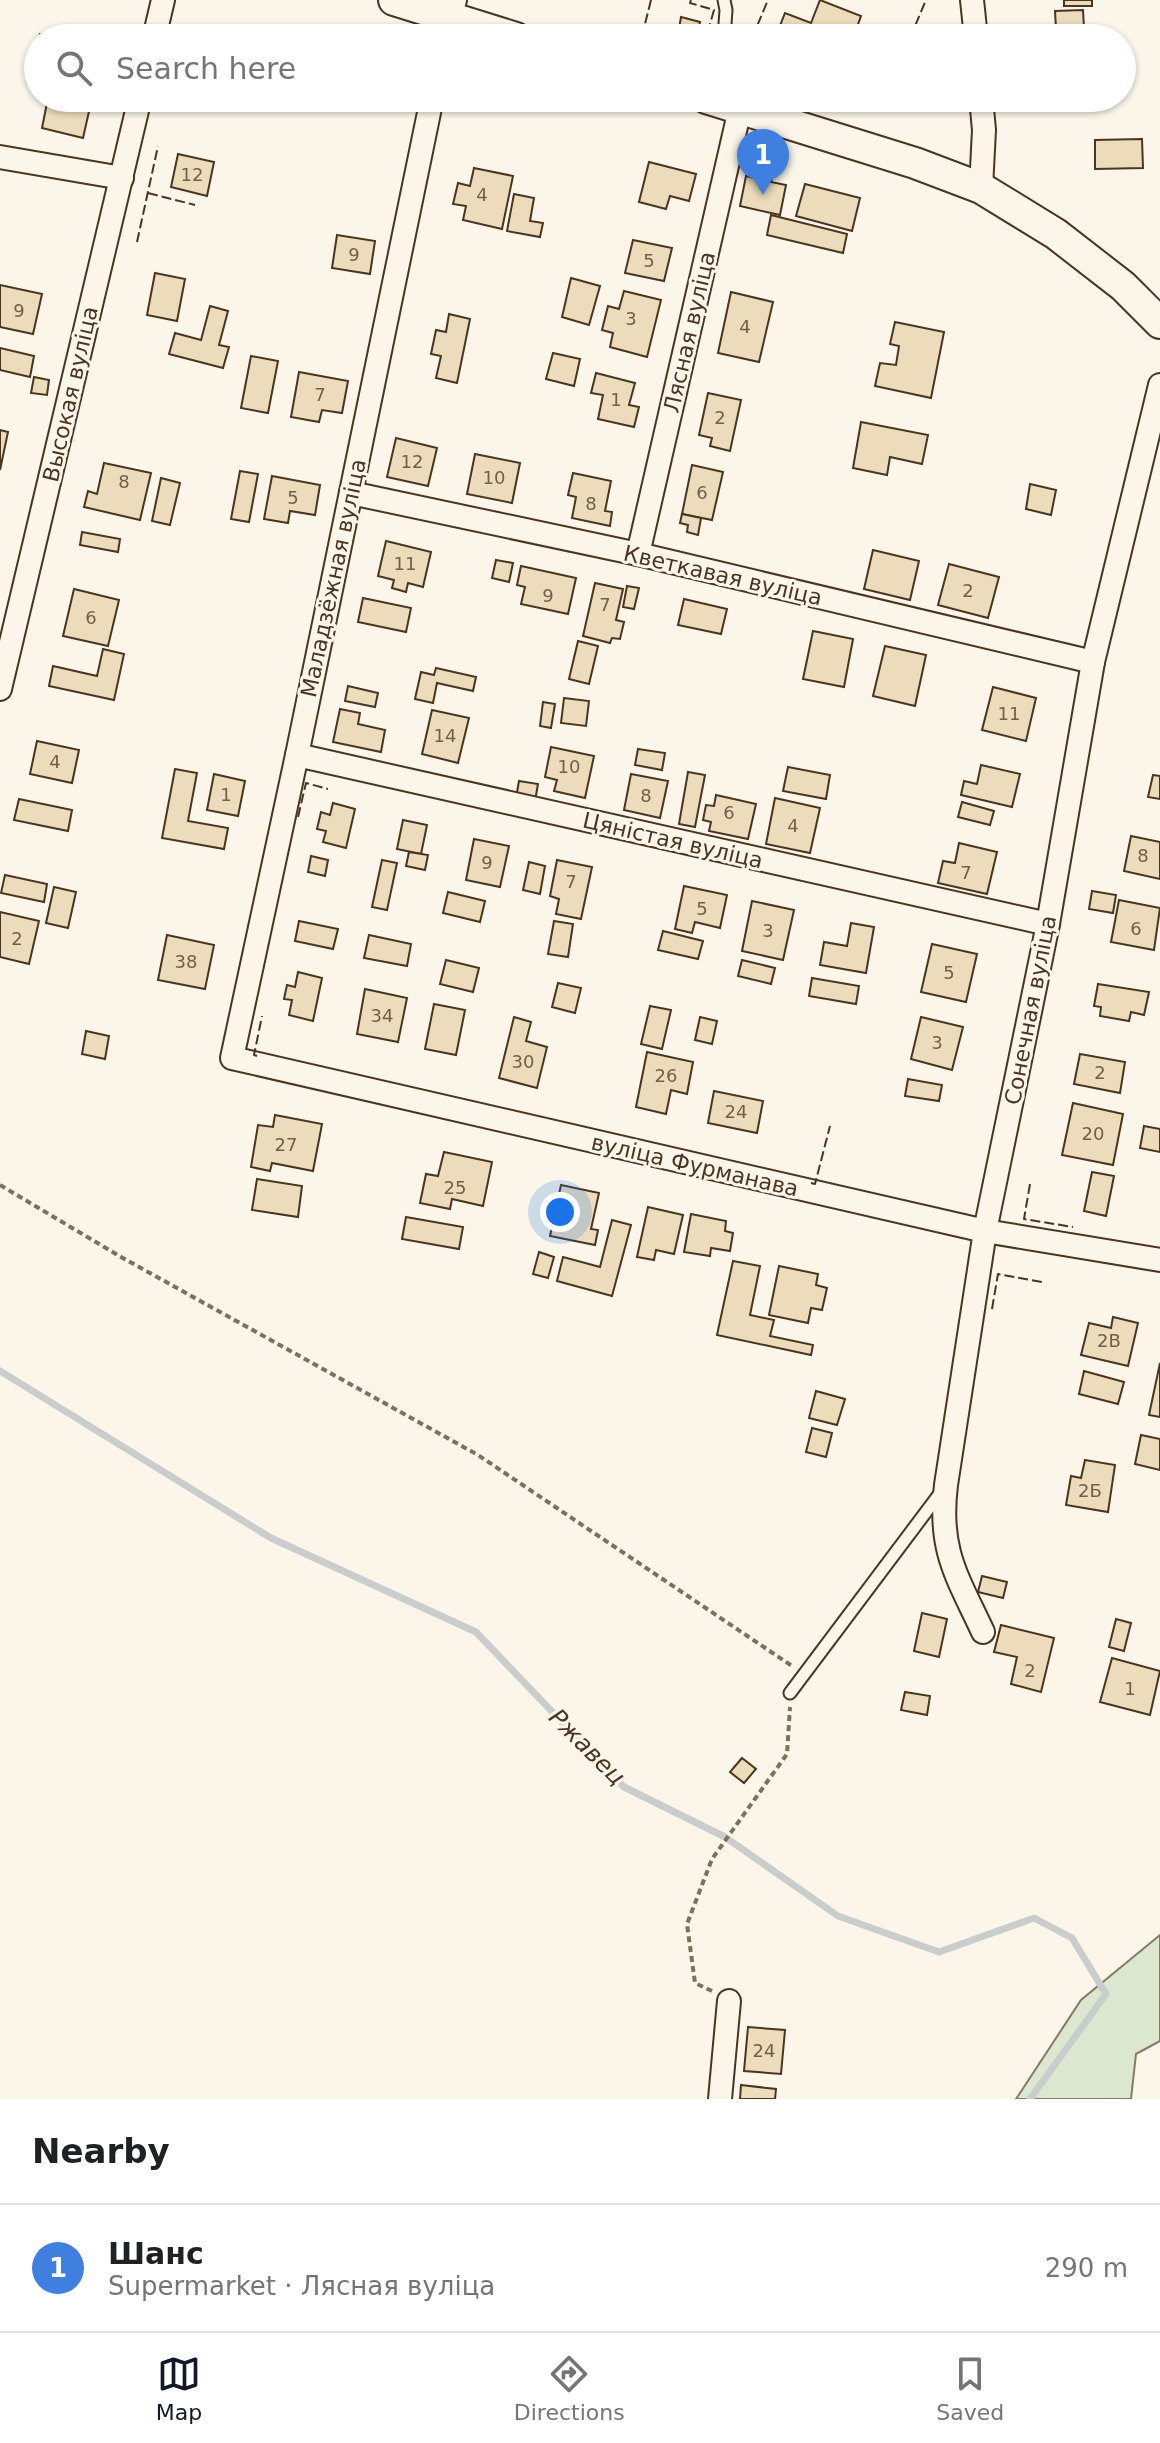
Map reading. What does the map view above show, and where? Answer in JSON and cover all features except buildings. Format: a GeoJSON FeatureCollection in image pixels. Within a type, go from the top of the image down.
{"type":"FeatureCollection","features":[{"type":"Feature","properties":{"kind":"main road"},"geometry":{"type":"LineString","coordinates":[[394,0],[469,24]]}},
{"type":"Feature","properties":{"kind":"main road"},"geometry":{"type":"LineString","coordinates":[[752,112],[915,163],[981,188],[1056,234],[1123,286],[1160,323]]}},
{"type":"Feature","properties":{"kind":"street"},"geometry":{"type":"LineString","coordinates":[[157,24],[163,0]]}},
{"type":"Feature","properties":{"kind":"street"},"geometry":{"type":"LineString","coordinates":[[972,0],[975,24]]}},
{"type":"Feature","properties":{"kind":"street","name":"Высокая вуліца"},"geometry":{"type":"LineString","coordinates":[[0,689],[137,112]]}},
{"type":"Feature","properties":{"kind":"street","name":"Маладзёжная вуліца"},"geometry":{"type":"LineString","coordinates":[[232,1058],[429,112]]}},
{"type":"Feature","properties":{"kind":"street","name":"Лясная вуліца"},"geometry":{"type":"LineString","coordinates":[[638,554],[718,112]]}},
{"type":"Feature","properties":{"kind":"street"},"geometry":{"type":"LineString","coordinates":[[981,188],[982,112]]}},
{"type":"Feature","properties":{"kind":"street"},"geometry":{"type":"LineString","coordinates":[[0,157],[122,178]]}},
{"type":"Feature","properties":{"kind":"street","name":"Сонечная вуліца"},"geometry":{"type":"LineString","coordinates":[[983,1632],[949,1559],[943,1510],[946,1485],[985,1231],[1048,924],[1093,662],[1160,385]]}},
{"type":"Feature","properties":{"kind":"street","name":"Кветкавая вуліца"},"geometry":{"type":"LineString","coordinates":[[351,493],[638,554],[1093,662]]}},
{"type":"Feature","properties":{"kind":"street","name":"Цяністая вуліца"},"geometry":{"type":"LineString","coordinates":[[297,755],[1048,924]]}},
{"type":"Feature","properties":{"kind":"street","name":"вуліца Фурманава"},"geometry":{"type":"LineString","coordinates":[[232,1058],[985,1231],[1160,1260]]}},
{"type":"Feature","properties":{"kind":"street"},"geometry":{"type":"LineString","coordinates":[[720,2099],[729,2001]]}},
{"type":"Feature","properties":{"kind":"lane"},"geometry":{"type":"LineString","coordinates":[[724,0],[725,24]]}},
{"type":"Feature","properties":{"kind":"lane"},"geometry":{"type":"LineString","coordinates":[[790,1693],[946,1485]]}},
{"type":"Feature","properties":{"kind":"path"},"geometry":{"type":"LineString","coordinates":[[0,1185],[121,1257],[478,1455],[804,1675]]}},
{"type":"Feature","properties":{"kind":"path"},"geometry":{"type":"LineString","coordinates":[[729,2001],[695,1983],[687,1924],[712,1859],[787,1754],[790,1693]]}},
{"type":"Feature","properties":{"kind":"green space"},"geometry":{"type":"Polygon","coordinates":[[[1160,1935],[1160,2041],[1136,2054],[1131,2099],[1016,2099],[1081,2000],[1160,1935]]]}},
{"type":"Feature","properties":{"kind":"waterway","name":"Ржавец"},"geometry":{"type":"LineString","coordinates":[[0,1371],[271,1538],[476,1632],[624,1787],[725,1837],[838,1916],[939,1952],[1034,1918],[1072,1938],[1106,1994],[1030,2099]]}},
{"type":"Feature","properties":{"kind":"fence"},"geometry":{"type":"LineString","coordinates":[[645,24],[651,0]]}},
{"type":"Feature","properties":{"kind":"fence"},"geometry":{"type":"LineString","coordinates":[[691,0],[690,3],[714,10],[710,24]]}},
{"type":"Feature","properties":{"kind":"fence"},"geometry":{"type":"LineString","coordinates":[[758,24],[768,0]]}},
{"type":"Feature","properties":{"kind":"fence"},"geometry":{"type":"LineString","coordinates":[[916,24],[926,0]]}},
{"type":"Feature","properties":{"kind":"fence"},"geometry":{"type":"LineString","coordinates":[[137,242],[158,146]]}},
{"type":"Feature","properties":{"kind":"fence"},"geometry":{"type":"LineString","coordinates":[[148,193],[195,205]]}},
{"type":"Feature","properties":{"kind":"fence"},"geometry":{"type":"LineString","coordinates":[[298,817],[306,783],[328,789]]}},
{"type":"Feature","properties":{"kind":"fence"},"geometry":{"type":"LineString","coordinates":[[257,1056],[254,1055],[262,1016]]}},
{"type":"Feature","properties":{"kind":"fence"},"geometry":{"type":"LineString","coordinates":[[811,1183],[815,1184],[830,1126]]}},
{"type":"Feature","properties":{"kind":"fence"},"geometry":{"type":"LineString","coordinates":[[1030,1184],[1024,1219],[1073,1227]]}},
{"type":"Feature","properties":{"kind":"fence"},"geometry":{"type":"LineString","coordinates":[[992,1309],[998,1274],[1042,1282]]}},
{"type":"Feature","properties":{"kind":"place","name":"Шанс"},"geometry":{"type":"Point","coordinates":[763,195]}}]}
